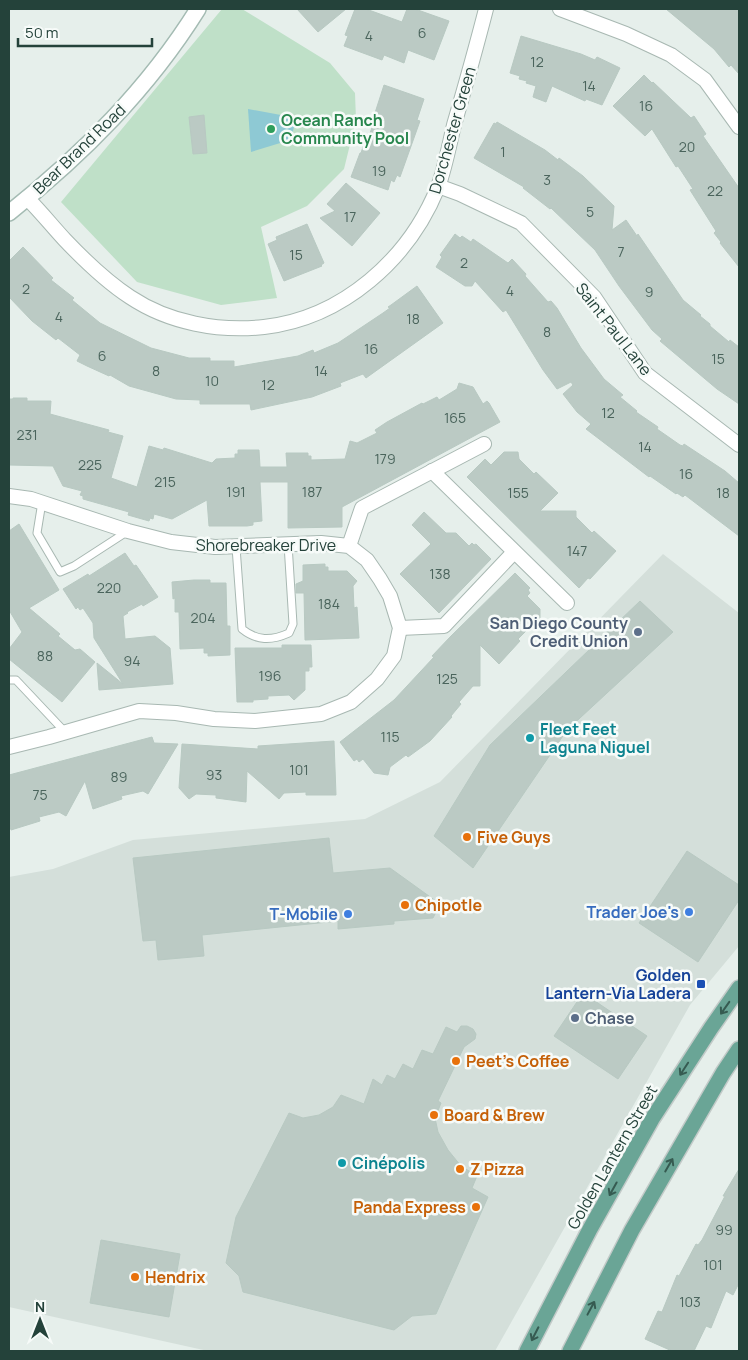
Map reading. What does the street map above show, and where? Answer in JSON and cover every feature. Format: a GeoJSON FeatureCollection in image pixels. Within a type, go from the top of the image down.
{"type":"FeatureCollection","features":[{"type":"Feature","properties":{"kind":"main road","name":"Golden Lantern Street"},"geometry":{"type":"LineString","coordinates":[[527,1351],[586,1237],[652,1118],[739,988]]}},
{"type":"Feature","properties":{"kind":"main road"},"geometry":{"type":"LineString","coordinates":[[570,1351],[632,1230],[739,1049]]}},
{"type":"Feature","properties":{"kind":"street","name":"Bear Brand Road"},"geometry":{"type":"LineString","coordinates":[[9,213],[105,128],[177,42],[198,9]]}},
{"type":"Feature","properties":{"kind":"street","name":"Dorchester Green"},"geometry":{"type":"LineString","coordinates":[[27,198],[42,212],[65,240],[100,274],[144,306],[179,320],[223,328],[244,329],[277,326],[312,315],[344,300],[371,281],[403,247],[423,217],[438,186],[486,9]]}},
{"type":"Feature","properties":{"kind":"street"},"geometry":{"type":"LineString","coordinates":[[560,9],[618,30],[671,54],[705,80],[739,127]]}},
{"type":"Feature","properties":{"kind":"street","name":"Saint Paul Lane"},"geometry":{"type":"LineString","coordinates":[[438,186],[460,194],[522,223],[594,297],[645,373],[739,445]]}},
{"type":"Feature","properties":{"kind":"street"},"geometry":{"type":"LineString","coordinates":[[349,546],[362,508],[484,444]]}},
{"type":"Feature","properties":{"kind":"street"},"geometry":{"type":"LineString","coordinates":[[432,472],[567,603]]}},
{"type":"Feature","properties":{"kind":"street","name":"Shorebreaker Drive"},"geometry":{"type":"LineString","coordinates":[[9,496],[42,502],[171,542],[215,547],[321,543],[349,546],[367,560],[380,579],[390,596],[400,628],[394,656],[377,679],[351,702],[321,714],[255,721],[214,719],[176,713],[139,711],[66,733],[9,747]]}},
{"type":"Feature","properties":{"kind":"street"},"geometry":{"type":"LineString","coordinates":[[400,628],[444,626],[514,552]]}},
{"type":"Feature","properties":{"kind":"lane"},"geometry":{"type":"LineString","coordinates":[[42,502],[37,533],[60,572],[74,566],[128,530]]}},
{"type":"Feature","properties":{"kind":"lane"},"geometry":{"type":"LineString","coordinates":[[236,546],[242,629],[250,636],[258,639],[279,637],[289,633],[293,624],[288,544]]}},
{"type":"Feature","properties":{"kind":"lane"},"geometry":{"type":"LineString","coordinates":[[9,680],[16,680],[66,733]]}},
{"type":"Feature","properties":{"kind":"shaded area"},"geometry":{"type":"Polygon","coordinates":[[[663,554],[739,613],[739,946],[690,1005],[495,1351],[208,1351],[9,1307],[9,877],[53,869],[133,840],[365,819],[440,782],[663,554]]]}},
{"type":"Feature","properties":{"kind":"green space"},"geometry":{"type":"Polygon","coordinates":[[[222,9],[242,9],[330,63],[355,93],[356,120],[344,169],[307,206],[261,227],[277,298],[221,305],[137,282],[61,202],[222,9]]]}},
{"type":"Feature","properties":{"kind":"water","name":"Ocean Ranch Community Pool"},"geometry":{"type":"Polygon","coordinates":[[[248,109],[297,118],[290,140],[251,152],[248,109]]]}},
{"type":"Feature","properties":{"kind":"building"},"geometry":{"type":"Polygon","coordinates":[[[297,9],[346,9],[318,32],[297,9]]]}},
{"type":"Feature","properties":{"kind":"building"},"geometry":{"type":"Polygon","coordinates":[[[355,9],[366,9],[402,22],[407,9],[415,9],[449,21],[434,60],[408,50],[404,63],[384,55],[382,60],[344,46],[348,36],[345,35],[355,9]]]}},
{"type":"Feature","properties":{"kind":"building"},"geometry":{"type":"Polygon","coordinates":[[[666,9],[739,9],[739,74],[731,65],[729,67],[714,49],[666,9]]]}},
{"type":"Feature","properties":{"kind":"building"},"geometry":{"type":"Polygon","coordinates":[[[521,36],[595,60],[597,57],[620,68],[602,105],[586,99],[585,101],[552,86],[546,102],[533,97],[536,86],[519,79],[520,76],[510,73],[521,36]]]}},
{"type":"Feature","properties":{"kind":"building"},"geometry":{"type":"Polygon","coordinates":[[[644,75],[691,118],[694,116],[706,134],[703,136],[739,188],[739,267],[720,243],[714,233],[716,231],[690,190],[693,189],[678,166],[676,167],[652,129],[645,136],[613,106],[644,75]]]}},
{"type":"Feature","properties":{"kind":"building"},"geometry":{"type":"Polygon","coordinates":[[[384,85],[424,99],[417,120],[420,121],[400,177],[397,175],[394,182],[391,180],[388,190],[351,177],[376,117],[374,116],[384,85]]]}},
{"type":"Feature","properties":{"kind":"building"},"geometry":{"type":"Polygon","coordinates":[[[204,115],[207,153],[193,154],[189,117],[204,115]]]}},
{"type":"Feature","properties":{"kind":"building"},"geometry":{"type":"Polygon","coordinates":[[[497,122],[545,150],[558,160],[559,158],[583,176],[614,206],[612,230],[626,220],[637,236],[638,234],[683,300],[729,342],[730,340],[739,347],[739,404],[717,389],[660,341],[662,339],[652,330],[595,250],[551,208],[524,187],[474,158],[494,123],[496,124],[497,122]]]}},
{"type":"Feature","properties":{"kind":"building"},"geometry":{"type":"Polygon","coordinates":[[[346,183],[380,213],[352,246],[320,218],[335,211],[327,204],[346,183]]]}},
{"type":"Feature","properties":{"kind":"building"},"geometry":{"type":"Polygon","coordinates":[[[307,224],[324,263],[322,266],[284,281],[268,244],[277,240],[276,237],[307,224]]]}},
{"type":"Feature","properties":{"kind":"building"},"geometry":{"type":"Polygon","coordinates":[[[455,234],[471,242],[473,239],[508,263],[512,259],[548,302],[551,301],[557,308],[581,348],[604,379],[623,395],[620,397],[636,412],[658,427],[657,429],[680,445],[683,446],[684,444],[725,471],[739,483],[739,536],[685,495],[683,497],[676,494],[649,477],[586,429],[591,424],[577,412],[563,394],[573,385],[571,382],[557,389],[506,310],[503,312],[475,281],[472,286],[465,286],[436,267],[442,257],[440,255],[455,234]]]}},
{"type":"Feature","properties":{"kind":"building"},"geometry":{"type":"Polygon","coordinates":[[[23,247],[53,278],[51,280],[74,298],[72,300],[100,323],[151,348],[189,358],[210,358],[210,361],[234,361],[234,367],[298,356],[313,350],[314,353],[338,343],[390,308],[388,307],[417,286],[443,323],[366,378],[363,374],[340,383],[341,386],[312,397],[251,410],[250,404],[200,404],[200,400],[176,399],[129,386],[110,375],[77,361],[80,355],[58,338],[56,340],[32,321],[9,297],[9,261],[23,247]]]}},
{"type":"Feature","properties":{"kind":"building"},"geometry":{"type":"Polygon","coordinates":[[[459,383],[473,387],[483,404],[487,401],[489,403],[500,422],[342,507],[342,527],[288,528],[288,482],[260,482],[262,521],[253,522],[253,525],[247,526],[209,526],[207,500],[172,519],[154,514],[153,519],[150,518],[149,521],[128,515],[129,512],[83,499],[83,496],[80,495],[82,491],[63,486],[53,466],[9,465],[9,399],[13,398],[27,398],[27,401],[51,401],[50,414],[109,430],[108,432],[123,436],[111,478],[137,487],[149,446],[163,450],[164,448],[212,463],[216,459],[235,458],[238,450],[259,450],[260,467],[287,467],[286,453],[308,453],[308,456],[311,456],[311,460],[345,459],[350,441],[357,443],[377,433],[375,430],[387,422],[422,403],[437,397],[439,400],[457,389],[459,383]]]}},
{"type":"Feature","properties":{"kind":"building"},"geometry":{"type":"Polygon","coordinates":[[[504,452],[518,452],[519,459],[558,493],[540,511],[576,511],[576,517],[592,533],[594,531],[616,551],[579,588],[467,477],[485,459],[491,465],[504,452]]]}},
{"type":"Feature","properties":{"kind":"building"},"geometry":{"type":"Polygon","coordinates":[[[424,512],[446,533],[456,533],[469,546],[472,543],[476,544],[491,559],[439,613],[400,574],[431,544],[412,525],[424,512]]]}},
{"type":"Feature","properties":{"kind":"building"},"geometry":{"type":"Polygon","coordinates":[[[19,524],[59,590],[29,608],[60,634],[58,636],[75,650],[80,649],[95,662],[62,702],[9,659],[9,649],[22,632],[9,610],[9,531],[19,524]]]}},
{"type":"Feature","properties":{"kind":"building"},"geometry":{"type":"Polygon","coordinates":[[[125,553],[134,566],[136,565],[158,597],[143,606],[142,604],[127,612],[123,616],[125,639],[155,636],[170,648],[173,684],[99,690],[97,663],[123,684],[94,638],[93,623],[83,608],[80,610],[78,607],[76,609],[63,589],[88,574],[89,576],[125,553]]]}},
{"type":"Feature","properties":{"kind":"building"},"geometry":{"type":"Polygon","coordinates":[[[325,564],[325,567],[328,567],[328,571],[347,571],[357,581],[353,586],[354,608],[357,607],[359,638],[305,640],[304,593],[296,593],[296,584],[303,581],[303,565],[325,564]]]}},
{"type":"Feature","properties":{"kind":"building"},"geometry":{"type":"Polygon","coordinates":[[[515,573],[530,588],[528,590],[530,593],[527,596],[540,609],[540,624],[533,624],[518,639],[520,641],[499,664],[480,645],[480,686],[473,686],[459,702],[461,704],[452,717],[430,741],[390,767],[388,775],[374,773],[363,759],[359,762],[357,759],[354,761],[340,742],[394,700],[451,636],[515,573]]]}},
{"type":"Feature","properties":{"kind":"building"},"geometry":{"type":"Polygon","coordinates":[[[194,580],[226,583],[227,626],[230,626],[230,655],[208,656],[208,653],[204,653],[204,648],[180,649],[179,612],[175,612],[172,582],[194,580]]]}},
{"type":"Feature","properties":{"kind":"building","name":"Fleet Feet Laguna Niguel"},"geometry":{"type":"Polygon","coordinates":[[[640,601],[673,632],[567,730],[473,868],[434,836],[490,745],[640,601]]]}},
{"type":"Feature","properties":{"kind":"building"},"geometry":{"type":"Polygon","coordinates":[[[282,645],[311,645],[312,667],[309,667],[309,671],[305,671],[305,690],[294,700],[289,695],[268,696],[268,699],[253,700],[253,702],[237,702],[235,648],[282,648],[282,645]]]}},
{"type":"Feature","properties":{"kind":"building"},"geometry":{"type":"Polygon","coordinates":[[[152,737],[154,743],[178,744],[148,794],[143,791],[121,796],[122,799],[93,809],[85,781],[66,816],[59,812],[39,817],[40,821],[11,830],[9,823],[9,775],[152,737]]]}},
{"type":"Feature","properties":{"kind":"building"},"geometry":{"type":"Polygon","coordinates":[[[334,741],[336,795],[306,795],[306,792],[284,793],[279,799],[247,771],[246,802],[216,798],[216,795],[196,794],[189,799],[179,788],[182,744],[258,749],[258,746],[334,741]]]}},
{"type":"Feature","properties":{"kind":"building"},"geometry":{"type":"Polygon","coordinates":[[[329,838],[333,873],[390,868],[440,904],[433,918],[394,921],[394,924],[338,929],[338,921],[202,935],[204,956],[158,960],[156,940],[143,941],[133,858],[329,838]]]}},
{"type":"Feature","properties":{"kind":"building","name":"Trader Joe's"},"geometry":{"type":"Polygon","coordinates":[[[687,851],[739,885],[739,900],[698,962],[639,923],[687,851]]]}},
{"type":"Feature","properties":{"kind":"building"},"geometry":{"type":"Polygon","coordinates":[[[583,993],[647,1036],[618,1079],[554,1036],[583,993]]]}},
{"type":"Feature","properties":{"kind":"building"},"geometry":{"type":"Polygon","coordinates":[[[461,1026],[473,1029],[476,1034],[475,1039],[464,1047],[438,1101],[441,1103],[435,1118],[438,1132],[448,1150],[461,1166],[477,1176],[472,1188],[488,1197],[436,1314],[412,1316],[394,1330],[243,1292],[239,1276],[226,1263],[236,1217],[289,1113],[303,1118],[319,1115],[333,1107],[341,1095],[364,1104],[373,1079],[382,1085],[387,1075],[395,1079],[403,1064],[413,1069],[422,1050],[433,1054],[446,1027],[457,1032],[461,1026]]]}},
{"type":"Feature","properties":{"kind":"building"},"geometry":{"type":"Polygon","coordinates":[[[739,1169],[739,1283],[733,1295],[726,1291],[711,1328],[706,1326],[694,1351],[672,1351],[645,1339],[658,1311],[662,1312],[677,1275],[679,1276],[696,1244],[698,1245],[702,1240],[725,1196],[723,1196],[739,1169]]]}},
{"type":"Feature","properties":{"kind":"building"},"geometry":{"type":"Polygon","coordinates":[[[101,1240],[180,1254],[169,1317],[90,1303],[101,1240]]]}},
{"type":"Feature","properties":{"kind":"place","name":"Ocean Ranch Community Pool"},"geometry":{"type":"Point","coordinates":[271,129]}},
{"type":"Feature","properties":{"kind":"place","name":"San Diego County Credit Union"},"geometry":{"type":"Point","coordinates":[638,632]}},
{"type":"Feature","properties":{"kind":"place","name":"Fleet Feet Laguna Niguel"},"geometry":{"type":"Point","coordinates":[530,738]}},
{"type":"Feature","properties":{"kind":"place","name":"Five Guys"},"geometry":{"type":"Point","coordinates":[467,837]}},
{"type":"Feature","properties":{"kind":"place","name":"Chipotle"},"geometry":{"type":"Point","coordinates":[405,905]}},
{"type":"Feature","properties":{"kind":"place","name":"Trader Joe's"},"geometry":{"type":"Point","coordinates":[689,912]}},
{"type":"Feature","properties":{"kind":"place","name":"T-Mobile"},"geometry":{"type":"Point","coordinates":[348,914]}},
{"type":"Feature","properties":{"kind":"place","name":"Golden Lantern-Via Ladera"},"geometry":{"type":"Point","coordinates":[701,984]}},
{"type":"Feature","properties":{"kind":"place","name":"Chase"},"geometry":{"type":"Point","coordinates":[575,1018]}},
{"type":"Feature","properties":{"kind":"place","name":"Peet's Coffee"},"geometry":{"type":"Point","coordinates":[456,1061]}},
{"type":"Feature","properties":{"kind":"place","name":"Board & Brew"},"geometry":{"type":"Point","coordinates":[434,1115]}},
{"type":"Feature","properties":{"kind":"place","name":"Cinépolis"},"geometry":{"type":"Point","coordinates":[342,1163]}},
{"type":"Feature","properties":{"kind":"place","name":"Z Pizza"},"geometry":{"type":"Point","coordinates":[460,1169]}},
{"type":"Feature","properties":{"kind":"place","name":"Panda Express"},"geometry":{"type":"Point","coordinates":[476,1207]}},
{"type":"Feature","properties":{"kind":"place","name":"Hendrix"},"geometry":{"type":"Point","coordinates":[135,1277]}}]}
